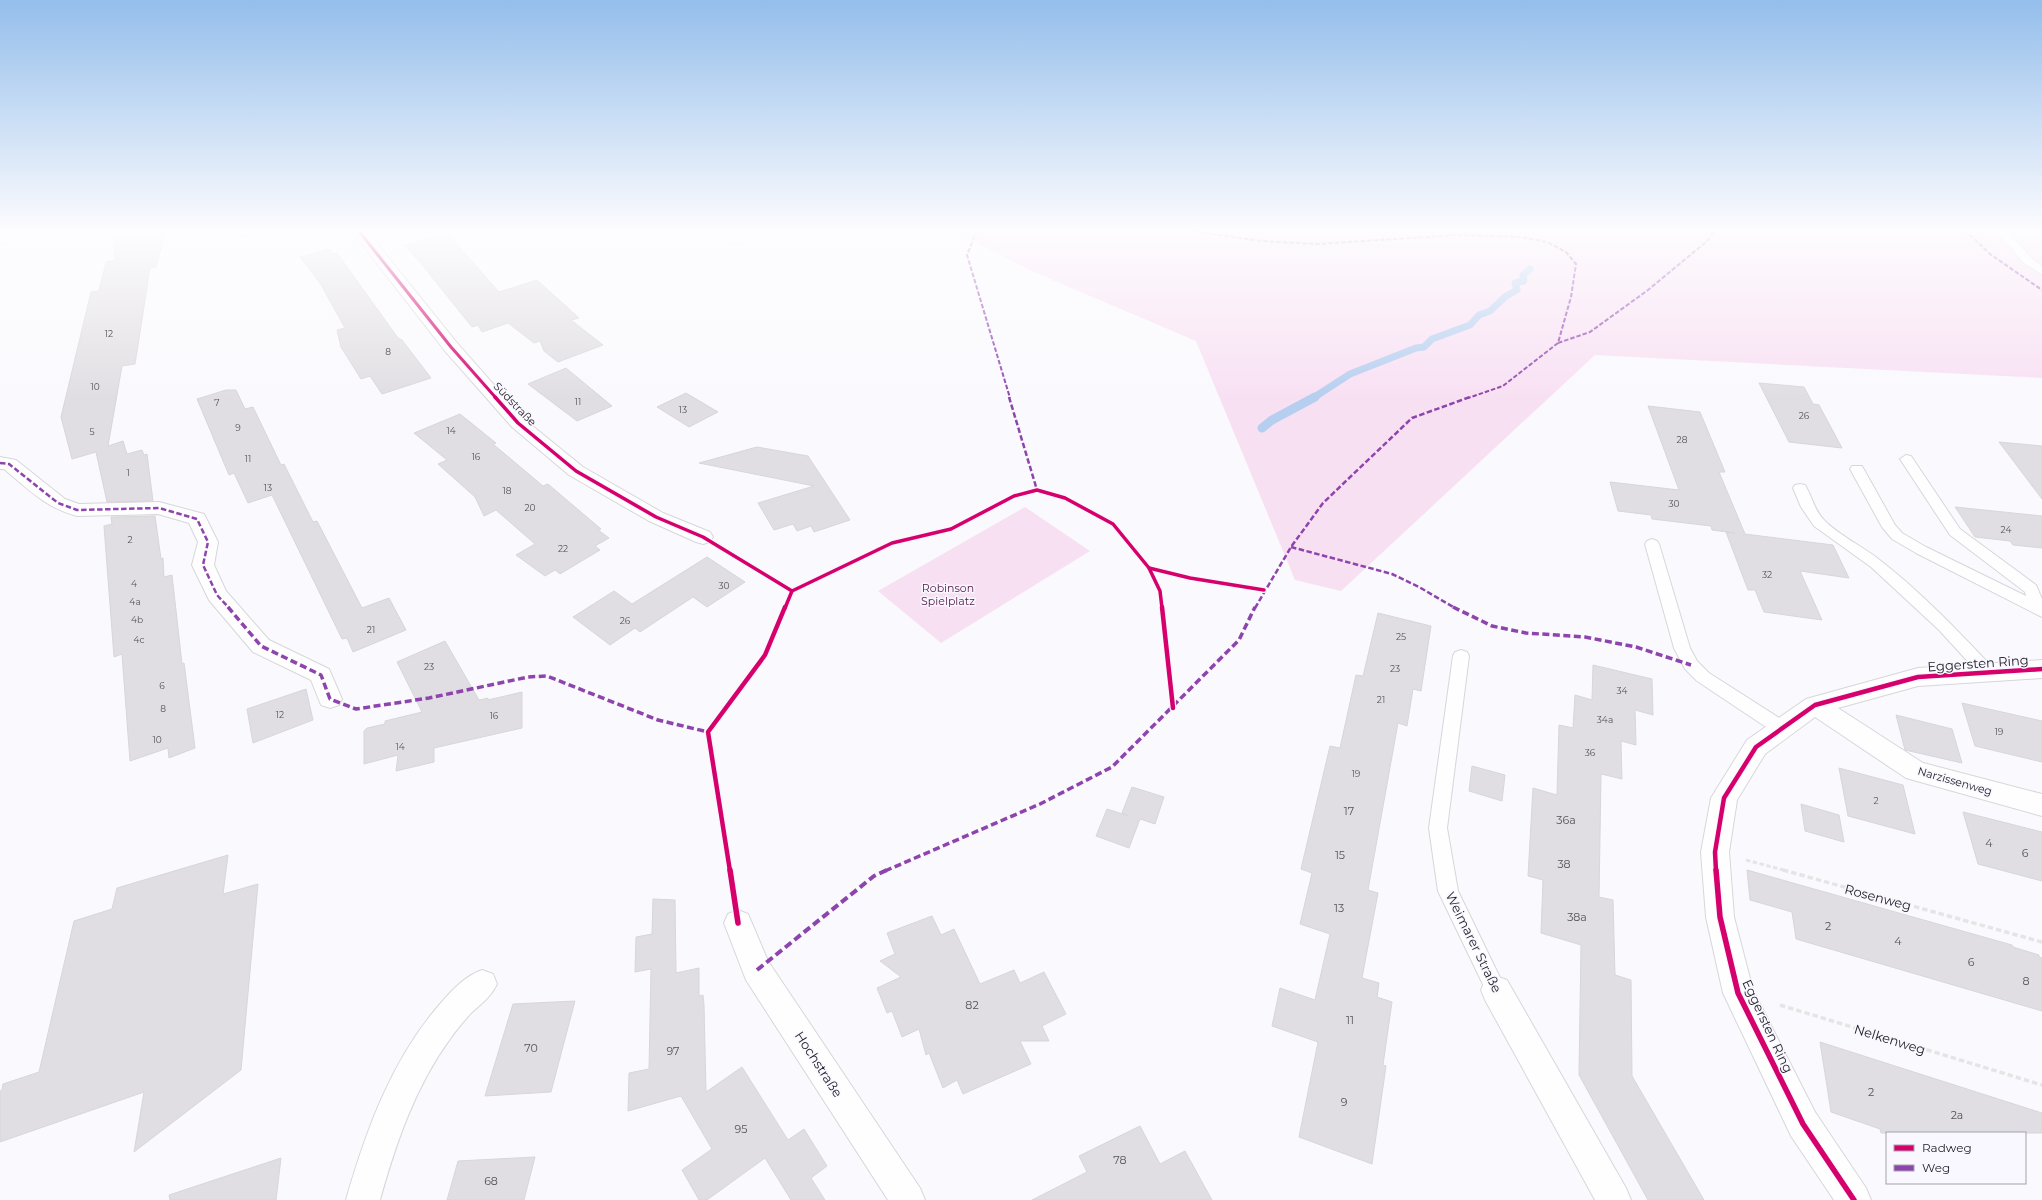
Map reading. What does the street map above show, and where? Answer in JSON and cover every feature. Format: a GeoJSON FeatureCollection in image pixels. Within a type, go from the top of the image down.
{"type":"FeatureCollection","features":[{"type":"Feature","properties":{"kind":"street","name":"Südstraße"},"geometry":{"type":"LineString","coordinates":[[403,286],[451,347],[518,423],[576,471],[656,517],[703,537]]}},
{"type":"Feature","properties":{"kind":"street"},"geometry":{"type":"LineString","coordinates":[[0,463],[9,464],[58,504],[77,510],[159,508],[197,519],[208,542],[203,565],[217,595],[261,646],[321,675],[330,699]]}},
{"type":"Feature","properties":{"kind":"street","name":"Eggersten Ring"},"geometry":{"type":"LineString","coordinates":[[1854,1200],[1803,1124],[1738,992],[1720,917],[1715,852],[1724,798],[1756,747],[1815,704],[1918,677],[2042,669]]}},
{"type":"Feature","properties":{"kind":"street","name":"Narzissenweg"},"geometry":{"type":"LineString","coordinates":[[1815,704],[1916,771],[2042,805]]}},
{"type":"Feature","properties":{"kind":"street","name":"Hochstraße"},"geometry":{"type":"LineString","coordinates":[[738,923],[757,970],[908,1200]]}},
{"type":"Feature","properties":{"kind":"street"},"geometry":{"type":"LineString","coordinates":[[363,1200],[372,1167],[405,1085],[426,1048],[449,1015],[468,995],[482,984]]}},
{"type":"Feature","properties":{"kind":"street","name":"Weimarer Straße"},"geometry":{"type":"LineString","coordinates":[[1496,990],[1614,1200]]}},
{"type":"Feature","properties":{"kind":"lane"},"geometry":{"type":"LineString","coordinates":[[1906,459],[1955,532],[2036,588],[2040,610]]}},
{"type":"Feature","properties":{"kind":"lane"},"geometry":{"type":"LineString","coordinates":[[1857,469],[1889,527],[1897,536],[1921,550],[2040,610]]}},
{"type":"Feature","properties":{"kind":"lane"},"geometry":{"type":"LineString","coordinates":[[1800,488],[1808,508],[1819,523],[1876,564],[1944,626],[1988,673]]}},
{"type":"Feature","properties":{"kind":"lane"},"geometry":{"type":"LineString","coordinates":[[1652,544],[1682,648],[1691,665],[1703,677],[1781,728]]}},
{"type":"Feature","properties":{"kind":"lane","name":"Weimarer Straße"},"geometry":{"type":"LineString","coordinates":[[1461,656],[1438,828],[1448,891],[1496,990]]}},
{"type":"Feature","properties":{"kind":"green space"},"geometry":{"type":"Polygon","coordinates":[[[1067,286],[2042,286],[2042,378],[1595,355],[1341,591],[1295,580],[1196,341],[1067,286]]]}},
{"type":"Feature","properties":{"kind":"green space","name":"Robinson Spielplatz"},"geometry":{"type":"Polygon","coordinates":[[[1025,507],[1090,551],[941,643],[878,591],[1025,507]]]}},
{"type":"Feature","properties":{"kind":"building"},"geometry":{"type":"Polygon","coordinates":[[[100,286],[147,286],[135,364],[122,366],[108,446],[123,441],[127,454],[142,450],[144,455],[147,454],[153,501],[107,502],[96,452],[72,459],[61,417],[91,292],[99,291],[100,286]]]}},
{"type":"Feature","properties":{"kind":"building"},"geometry":{"type":"Polygon","coordinates":[[[322,286],[361,286],[398,338],[402,340],[431,378],[382,394],[370,376],[361,379],[341,347],[337,330],[345,328],[322,286]]]}},
{"type":"Feature","properties":{"kind":"building"},"geometry":{"type":"Polygon","coordinates":[[[439,286],[494,286],[499,292],[518,286],[544,286],[579,318],[571,320],[603,345],[558,362],[544,351],[540,341],[534,343],[508,323],[482,332],[478,325],[472,327],[439,286]]]}},
{"type":"Feature","properties":{"kind":"building"},"geometry":{"type":"Polygon","coordinates":[[[566,368],[612,406],[577,421],[528,384],[566,368]]]}},
{"type":"Feature","properties":{"kind":"building"},"geometry":{"type":"Polygon","coordinates":[[[1759,383],[1804,387],[1813,404],[1819,405],[1842,448],[1789,442],[1759,383]]]}},
{"type":"Feature","properties":{"kind":"building"},"geometry":{"type":"Polygon","coordinates":[[[226,390],[236,390],[245,409],[253,407],[281,465],[284,464],[313,522],[317,521],[362,608],[389,598],[406,630],[353,652],[347,638],[342,639],[272,495],[248,503],[234,473],[229,475],[197,399],[226,390]]]}},
{"type":"Feature","properties":{"kind":"building"},"geometry":{"type":"Polygon","coordinates":[[[686,393],[718,412],[689,427],[657,407],[686,393]]]}},
{"type":"Feature","properties":{"kind":"building"},"geometry":{"type":"Polygon","coordinates":[[[1648,406],[1700,412],[1725,472],[1719,472],[1745,534],[1833,545],[1849,578],[1800,571],[1822,620],[1764,612],[1755,590],[1748,590],[1726,532],[1735,533],[1712,530],[1711,526],[1652,519],[1651,515],[1618,511],[1610,482],[1679,490],[1648,406]]]}},
{"type":"Feature","properties":{"kind":"building"},"geometry":{"type":"Polygon","coordinates":[[[460,414],[496,443],[493,444],[543,486],[548,484],[601,529],[598,530],[609,538],[595,546],[600,550],[560,574],[555,570],[545,576],[516,555],[535,544],[496,510],[484,516],[475,497],[438,464],[447,460],[414,433],[460,414]]]}},
{"type":"Feature","properties":{"kind":"building"},"geometry":{"type":"Polygon","coordinates":[[[1999,442],[2042,446],[2042,499],[1999,442]]]}},
{"type":"Feature","properties":{"kind":"building"},"geometry":{"type":"Polygon","coordinates":[[[757,447],[808,456],[850,520],[814,532],[811,526],[797,531],[793,524],[774,530],[758,503],[814,486],[699,463],[757,447]]]}},
{"type":"Feature","properties":{"kind":"building"},"geometry":{"type":"Polygon","coordinates":[[[1955,507],[2042,516],[2042,548],[2013,545],[2010,541],[1975,537],[1955,507]]]}},
{"type":"Feature","properties":{"kind":"building"},"geometry":{"type":"Polygon","coordinates":[[[155,516],[161,559],[163,558],[164,577],[172,575],[182,664],[184,663],[195,748],[169,758],[168,748],[130,761],[122,654],[114,657],[104,526],[112,524],[111,517],[155,516]]]}},
{"type":"Feature","properties":{"kind":"building"},"geometry":{"type":"Polygon","coordinates":[[[707,557],[745,582],[707,607],[693,597],[640,632],[635,628],[610,645],[573,617],[614,591],[632,604],[707,557]]]}},
{"type":"Feature","properties":{"kind":"building"},"geometry":{"type":"Polygon","coordinates":[[[1378,613],[1431,626],[1421,691],[1413,689],[1407,726],[1398,723],[1368,890],[1378,893],[1362,978],[1379,983],[1377,997],[1392,1002],[1383,1065],[1386,1066],[1372,1164],[1299,1137],[1318,1042],[1272,1026],[1280,988],[1315,1000],[1330,934],[1300,924],[1312,873],[1301,869],[1330,746],[1340,748],[1356,675],[1363,676],[1378,613]]]}},
{"type":"Feature","properties":{"kind":"building"},"geometry":{"type":"Polygon","coordinates":[[[445,641],[479,700],[488,698],[488,700],[522,692],[522,728],[434,748],[434,762],[396,771],[398,755],[364,764],[364,731],[367,728],[385,724],[385,721],[422,712],[397,662],[445,641]]]}},
{"type":"Feature","properties":{"kind":"building"},"geometry":{"type":"Polygon","coordinates":[[[1593,665],[1652,679],[1653,715],[1635,710],[1636,745],[1621,741],[1622,779],[1601,774],[1599,897],[1613,900],[1615,975],[1631,980],[1632,1076],[1704,1200],[1648,1200],[1579,1075],[1581,945],[1541,933],[1543,880],[1528,876],[1533,788],[1557,795],[1559,725],[1573,728],[1575,695],[1592,700],[1593,665]]]}},
{"type":"Feature","properties":{"kind":"building"},"geometry":{"type":"Polygon","coordinates":[[[306,689],[313,720],[253,743],[247,709],[306,689]]]}},
{"type":"Feature","properties":{"kind":"building"},"geometry":{"type":"Polygon","coordinates":[[[1962,703],[2042,721],[2042,762],[1975,746],[1962,703]]]}},
{"type":"Feature","properties":{"kind":"building"},"geometry":{"type":"Polygon","coordinates":[[[1896,715],[1952,729],[1962,763],[1905,750],[1896,715]]]}},
{"type":"Feature","properties":{"kind":"building"},"geometry":{"type":"Polygon","coordinates":[[[1472,766],[1505,775],[1502,801],[1469,791],[1472,766]]]}},
{"type":"Feature","properties":{"kind":"building"},"geometry":{"type":"Polygon","coordinates":[[[1839,768],[1903,785],[1915,834],[1848,816],[1839,768]]]}},
{"type":"Feature","properties":{"kind":"building"},"geometry":{"type":"Polygon","coordinates":[[[1132,787],[1164,797],[1155,824],[1140,819],[1129,848],[1096,836],[1107,809],[1129,816],[1122,813],[1132,787]]]}},
{"type":"Feature","properties":{"kind":"building"},"geometry":{"type":"Polygon","coordinates":[[[1801,804],[1839,815],[1844,842],[1805,831],[1801,804]]]}},
{"type":"Feature","properties":{"kind":"building"},"geometry":{"type":"Polygon","coordinates":[[[1963,812],[2042,832],[2042,881],[1978,864],[1963,812]]]}},
{"type":"Feature","properties":{"kind":"building"},"geometry":{"type":"Polygon","coordinates":[[[228,855],[223,894],[258,884],[241,1070],[134,1152],[144,1092],[0,1142],[0,1091],[2,1090],[3,1084],[39,1072],[74,921],[112,909],[117,888],[228,855]]]}},
{"type":"Feature","properties":{"kind":"building"},"geometry":{"type":"Polygon","coordinates":[[[1747,870],[2012,945],[2013,947],[2039,955],[2039,957],[2042,958],[2042,1011],[1796,939],[1792,912],[1750,900],[1747,870]]]}},
{"type":"Feature","properties":{"kind":"building"},"geometry":{"type":"Polygon","coordinates":[[[653,899],[675,900],[676,973],[699,968],[699,996],[703,995],[704,1005],[706,1092],[742,1067],[788,1140],[804,1129],[827,1166],[811,1178],[825,1200],[791,1200],[765,1158],[707,1200],[699,1200],[682,1170],[712,1149],[681,1096],[628,1111],[629,1073],[649,1069],[651,969],[635,972],[636,937],[652,934],[653,899]]]}},
{"type":"Feature","properties":{"kind":"building"},"geometry":{"type":"Polygon","coordinates":[[[932,916],[941,935],[954,929],[980,984],[1014,970],[1020,983],[1044,972],[1066,1014],[1042,1026],[1049,1041],[1020,1041],[1031,1064],[963,1094],[957,1080],[943,1088],[929,1053],[926,1055],[919,1029],[902,1037],[892,1011],[887,1013],[877,988],[901,977],[880,961],[895,954],[887,933],[932,916]]]}},
{"type":"Feature","properties":{"kind":"building"},"geometry":{"type":"Polygon","coordinates":[[[575,1001],[551,1092],[485,1096],[513,1004],[575,1001]]]}},
{"type":"Feature","properties":{"kind":"building"},"geometry":{"type":"Polygon","coordinates":[[[1820,1042],[2042,1113],[2042,1133],[1881,1133],[1880,1129],[1831,1112],[1820,1042]]]}},
{"type":"Feature","properties":{"kind":"building"},"geometry":{"type":"Polygon","coordinates":[[[1140,1126],[1160,1164],[1185,1151],[1212,1200],[1032,1200],[1087,1172],[1079,1156],[1140,1126]]]}},
{"type":"Feature","properties":{"kind":"building"},"geometry":{"type":"Polygon","coordinates":[[[535,1157],[524,1200],[447,1200],[458,1161],[535,1157]]]}},
{"type":"Feature","properties":{"kind":"building"},"geometry":{"type":"Polygon","coordinates":[[[281,1158],[276,1200],[170,1200],[169,1195],[281,1158]]]}},
{"type":"Feature","properties":{"kind":"waterway"},"geometry":{"type":"LineString","coordinates":[[1313,398],[1350,374],[1416,348],[1424,347],[1432,339],[1470,325],[1479,315],[1490,311],[1506,296],[1517,290],[1516,286]]}},
{"type":"Feature","properties":{"kind":"waterway"},"geometry":{"type":"LineString","coordinates":[[1262,428],[1272,420],[1315,397]]}},
{"type":"Feature","properties":{"kind":"marked path"},"geometry":{"type":"LineString","coordinates":[[976,286],[1037,490]]}},
{"type":"Feature","properties":{"kind":"marked path"},"geometry":{"type":"LineString","coordinates":[[757,970],[874,876],[1040,804],[1112,767],[1239,640],[1264,590],[1291,547],[1323,503],[1412,418],[1503,386],[1558,343],[1573,286]]}},
{"type":"Feature","properties":{"kind":"marked path"},"geometry":{"type":"LineString","coordinates":[[1558,343],[1590,332],[1653,286]]}},
{"type":"Feature","properties":{"kind":"marked path"},"geometry":{"type":"LineString","coordinates":[[2036,286],[2042,290]]}},
{"type":"Feature","properties":{"kind":"marked path"},"geometry":{"type":"LineString","coordinates":[[0,463],[9,464],[58,503],[77,510],[159,508],[197,519],[208,542],[203,565],[217,595],[261,646],[321,675],[330,699],[356,709],[429,698],[528,677],[547,676],[658,720],[708,732]]}},
{"type":"Feature","properties":{"kind":"marked path"},"geometry":{"type":"LineString","coordinates":[[1291,547],[1392,574],[1419,587],[1454,608],[1492,626],[1526,633],[1585,637],[1636,647],[1691,665]]}},
{"type":"Feature","properties":{"kind":"cycle path"},"geometry":{"type":"LineString","coordinates":[[403,286],[451,347],[518,423],[576,471],[656,517],[703,537],[792,591],[765,655],[708,732],[738,923]]}},
{"type":"Feature","properties":{"kind":"cycle path"},"geometry":{"type":"LineString","coordinates":[[792,591],[892,543],[951,529],[1014,496],[1037,490],[1052,493],[1065,498],[1113,524],[1149,568],[1190,578],[1264,590]]}},
{"type":"Feature","properties":{"kind":"cycle path"},"geometry":{"type":"LineString","coordinates":[[1149,568],[1160,591],[1173,708]]}},
{"type":"Feature","properties":{"kind":"cycle path"},"geometry":{"type":"LineString","coordinates":[[1854,1200],[1803,1124],[1738,993],[1720,917],[1715,852],[1724,798],[1756,747],[1815,705],[1918,677],[2042,669]]}}]}
